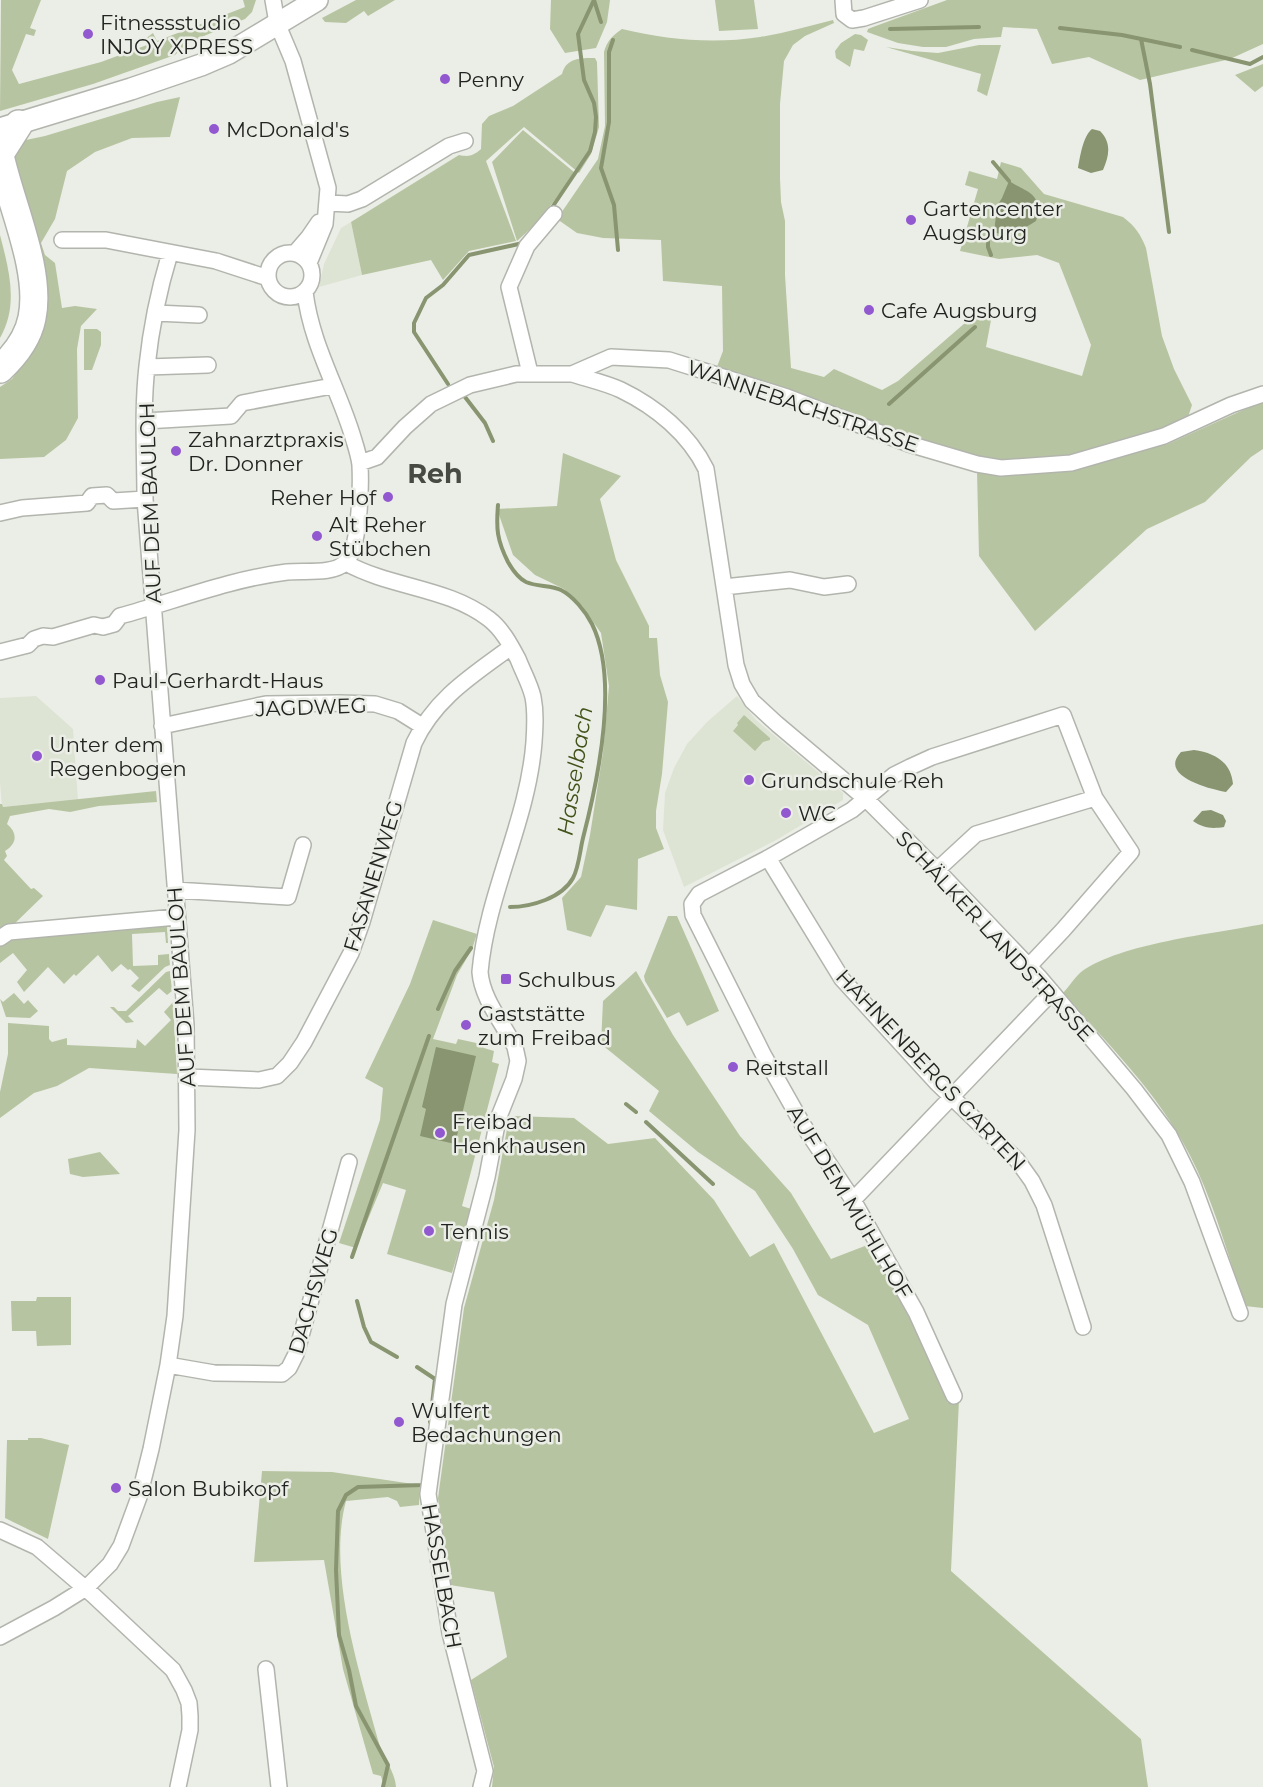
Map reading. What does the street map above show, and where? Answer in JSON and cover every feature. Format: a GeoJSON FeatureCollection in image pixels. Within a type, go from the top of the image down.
{"type":"FeatureCollection","features":[{"type":"Feature","properties":{"kind":"highway"},"geometry":{"type":"LineString","coordinates":[[0,369],[20,346],[27,332],[32,319],[34,296],[25,245],[0,154],[9,127]]}},
{"type":"Feature","properties":{"kind":"highway"},"geometry":{"type":"LineString","coordinates":[[0,205],[7,222],[20,288],[20,311],[15,329],[0,353]]}},
{"type":"Feature","properties":{"kind":"main road"},"geometry":{"type":"LineString","coordinates":[[9,127],[201,65],[229,53],[317,0]]}},
{"type":"Feature","properties":{"kind":"street"},"geometry":{"type":"LineString","coordinates":[[273,0],[277,23],[293,61],[328,188],[325,224],[309,263],[312,278],[297,294]]}},
{"type":"Feature","properties":{"kind":"street"},"geometry":{"type":"LineString","coordinates":[[843,0],[844,14],[852,20],[916,2]]}},
{"type":"Feature","properties":{"kind":"street"},"geometry":{"type":"LineString","coordinates":[[895,0],[916,2]]}},
{"type":"Feature","properties":{"kind":"street"},"geometry":{"type":"LineString","coordinates":[[327,206],[348,204],[362,199],[449,146],[465,141]]}},
{"type":"Feature","properties":{"kind":"street"},"geometry":{"type":"LineString","coordinates":[[295,253],[308,238],[327,206]]}},
{"type":"Feature","properties":{"kind":"street"},"geometry":{"type":"LineString","coordinates":[[530,373],[509,287],[527,246],[554,214]]}},
{"type":"Feature","properties":{"kind":"street"},"geometry":{"type":"LineString","coordinates":[[62,240],[106,240],[216,261],[268,278]]}},
{"type":"Feature","properties":{"kind":"street","name":"AUF DEM BAULOH"},"geometry":{"type":"LineString","coordinates":[[0,1638],[86,1588],[110,1564],[121,1546],[129,1528],[151,1449],[168,1365],[177,1293],[187,1148],[186,1025],[145,499],[147,367],[170,253]]}},
{"type":"Feature","properties":{"kind":"street"},"geometry":{"type":"LineString","coordinates":[[297,294],[276,292],[270,286],[268,270],[271,262],[286,253],[295,253],[309,263]]}},
{"type":"Feature","properties":{"kind":"street"},"geometry":{"type":"LineString","coordinates":[[216,261],[271,262]]}},
{"type":"Feature","properties":{"kind":"street"},"geometry":{"type":"LineString","coordinates":[[0,652],[28,645],[34,639],[43,636],[53,637],[94,625],[103,627],[114,624],[120,616],[235,580],[288,572],[336,569],[346,563],[351,555],[354,540],[360,488],[360,463],[352,433],[297,294]]}},
{"type":"Feature","properties":{"kind":"street"},"geometry":{"type":"LineString","coordinates":[[156,314],[199,315]]}},
{"type":"Feature","properties":{"kind":"street","name":"WANNEBACHSTRASSE"},"geometry":{"type":"LineString","coordinates":[[360,463],[377,457],[431,404],[458,390],[496,378],[530,373],[572,374],[611,357],[669,360],[787,397],[909,444],[977,464],[1000,468],[1071,463],[1164,436],[1231,405],[1263,394]]}},
{"type":"Feature","properties":{"kind":"street"},"geometry":{"type":"LineString","coordinates":[[147,367],[208,365]]}},
{"type":"Feature","properties":{"kind":"street","name":"SCHÄLKER LANDSTRASSE"},"geometry":{"type":"LineString","coordinates":[[572,374],[621,390],[646,405],[664,416],[697,450],[706,469],[736,665],[748,695],[777,724],[866,799],[937,870],[1029,966],[1134,1089],[1169,1135],[1192,1182],[1240,1313]]}},
{"type":"Feature","properties":{"kind":"street"},"geometry":{"type":"LineString","coordinates":[[145,421],[231,416],[242,403],[332,386]]}},
{"type":"Feature","properties":{"kind":"street"},"geometry":{"type":"LineString","coordinates":[[0,513],[22,508],[87,503],[92,496],[107,495],[113,501],[145,499]]}},
{"type":"Feature","properties":{"kind":"street","name":"HASSELBACH"},"geometry":{"type":"LineString","coordinates":[[346,563],[372,575],[453,599],[490,619],[512,647],[534,699],[533,760],[524,802],[491,913],[480,972],[480,979],[488,999],[515,1047],[518,1061],[514,1079],[498,1119],[487,1177],[454,1304],[428,1494],[450,1633],[484,1763],[485,1771],[481,1787]]}},
{"type":"Feature","properties":{"kind":"street"},"geometry":{"type":"LineString","coordinates":[[724,587],[790,580],[824,587],[848,584]]}},
{"type":"Feature","properties":{"kind":"street","name":"FASANENWEG"},"geometry":{"type":"LineString","coordinates":[[188,1077],[260,1080],[277,1076],[290,1063],[304,1042],[351,953],[410,754],[422,726],[451,691],[512,647]]}},
{"type":"Feature","properties":{"kind":"street","name":"JAGDWEG"},"geometry":{"type":"LineString","coordinates":[[162,726],[266,704],[330,703],[375,704],[398,711],[422,726]]}},
{"type":"Feature","properties":{"kind":"street"},"geometry":{"type":"LineString","coordinates":[[768,858],[852,810],[894,775],[932,757],[1063,715],[1095,798],[1131,852],[1029,966]]}},
{"type":"Feature","properties":{"kind":"street"},"geometry":{"type":"LineString","coordinates":[[937,870],[976,834],[1095,798]]}},
{"type":"Feature","properties":{"kind":"street"},"geometry":{"type":"LineString","coordinates":[[175,890],[288,897],[303,845]]}},
{"type":"Feature","properties":{"kind":"street","name":"AUF DEM MÜHLHOF"},"geometry":{"type":"LineString","coordinates":[[768,858],[699,894],[692,904],[693,915],[764,1056],[803,1125],[853,1200],[916,1312],[954,1396]]}},
{"type":"Feature","properties":{"kind":"street","name":"HAHNENBERGS GARTEN"},"geometry":{"type":"LineString","coordinates":[[768,858],[842,979],[951,1096],[1017,1160],[1032,1181],[1044,1205],[1083,1326]]}},
{"type":"Feature","properties":{"kind":"street"},"geometry":{"type":"LineString","coordinates":[[0,938],[9,932],[177,917]]}},
{"type":"Feature","properties":{"kind":"street"},"geometry":{"type":"LineString","coordinates":[[853,1200],[1052,992]]}},
{"type":"Feature","properties":{"kind":"street","name":"DACHSWEG"},"geometry":{"type":"LineString","coordinates":[[168,1365],[213,1373],[282,1374],[289,1368],[296,1354],[349,1162]]}},
{"type":"Feature","properties":{"kind":"street"},"geometry":{"type":"LineString","coordinates":[[0,1530],[37,1547],[86,1588],[173,1670],[189,1703],[190,1730],[178,1787]]}},
{"type":"Feature","properties":{"kind":"street"},"geometry":{"type":"LineString","coordinates":[[266,1669],[279,1787]]}},
{"type":"Feature","properties":{"kind":"shaded area"},"geometry":{"type":"Polygon","coordinates":[[[1,0],[41,0],[30,28],[36,30],[34,36],[26,34],[12,70],[19,84],[101,62],[147,45],[145,39],[153,33],[157,41],[245,7],[243,0],[256,0],[252,12],[245,19],[187,43],[175,55],[93,84],[0,111],[1,0]]]}},
{"type":"Feature","properties":{"kind":"shaded area"},"geometry":{"type":"Polygon","coordinates":[[[356,0],[395,0],[368,16],[364,11],[346,23],[325,22],[322,18],[356,0]]]}},
{"type":"Feature","properties":{"kind":"shaded area"},"geometry":{"type":"Polygon","coordinates":[[[551,0],[610,0],[607,22],[596,48],[565,53],[550,29],[551,0]]]}},
{"type":"Feature","properties":{"kind":"shaded area"},"geometry":{"type":"Polygon","coordinates":[[[715,0],[754,0],[758,29],[719,31],[715,0]]]}},
{"type":"Feature","properties":{"kind":"shaded area"},"geometry":{"type":"Polygon","coordinates":[[[947,0],[1263,0],[1263,44],[1230,59],[1140,80],[1089,57],[1052,64],[1037,29],[1003,27],[1001,37],[974,39],[946,47],[923,47],[898,43],[867,32],[868,29],[947,0]]]}},
{"type":"Feature","properties":{"kind":"shaded area"},"geometry":{"type":"Polygon","coordinates":[[[833,20],[834,23],[805,36],[793,45],[784,61],[780,104],[780,178],[785,221],[785,275],[791,368],[824,377],[834,369],[882,390],[898,381],[973,316],[991,320],[986,347],[1082,376],[1091,345],[1059,263],[1037,255],[999,259],[960,251],[978,189],[965,185],[969,171],[997,179],[1001,162],[1021,168],[1044,194],[1123,217],[1137,231],[1146,248],[1162,336],[1174,369],[1192,405],[1188,417],[1162,432],[1045,461],[977,461],[715,372],[723,351],[722,286],[663,281],[661,240],[603,238],[577,233],[557,219],[598,159],[605,126],[604,52],[615,34],[622,29],[673,38],[743,39],[833,20]]]}},
{"type":"Feature","properties":{"kind":"shaded area"},"geometry":{"type":"Polygon","coordinates":[[[855,34],[868,40],[864,51],[854,49],[850,67],[836,58],[835,51],[841,43],[855,34]]]}},
{"type":"Feature","properties":{"kind":"shaded area"},"geometry":{"type":"Polygon","coordinates":[[[979,45],[1001,45],[987,96],[977,91],[981,74],[886,47],[938,53],[979,45]]]}},
{"type":"Feature","properties":{"kind":"shaded area"},"geometry":{"type":"Polygon","coordinates":[[[595,58],[599,127],[591,154],[579,173],[524,127],[486,161],[516,241],[469,251],[443,280],[431,260],[362,275],[351,222],[459,155],[468,156],[476,153],[481,149],[482,124],[489,116],[513,106],[562,74],[570,62],[595,58]]]}},
{"type":"Feature","properties":{"kind":"shaded area"},"geometry":{"type":"Polygon","coordinates":[[[1263,64],[1263,86],[1255,92],[1235,75],[1263,64]]]}},
{"type":"Feature","properties":{"kind":"shaded area"},"geometry":{"type":"Polygon","coordinates":[[[180,97],[170,137],[132,138],[95,152],[67,171],[55,219],[41,243],[45,255],[55,263],[62,308],[75,306],[97,309],[81,326],[77,349],[78,418],[66,440],[44,457],[0,459],[0,387],[12,379],[27,357],[8,164],[21,141],[180,97]]]}},
{"type":"Feature","properties":{"kind":"shaded area"},"geometry":{"type":"Polygon","coordinates":[[[1092,129],[1100,131],[1104,136],[1108,150],[1103,170],[1091,173],[1078,168],[1084,142],[1092,129]]]}},
{"type":"Feature","properties":{"kind":"shaded area"},"geometry":{"type":"Polygon","coordinates":[[[523,130],[574,172],[548,209],[517,241],[492,162],[523,130]]]}},
{"type":"Feature","properties":{"kind":"shaded area"},"geometry":{"type":"Polygon","coordinates":[[[1009,181],[1036,199],[1038,212],[1036,221],[1016,231],[994,233],[997,206],[1009,181]]]}},
{"type":"Feature","properties":{"kind":"shaded area"},"geometry":{"type":"Polygon","coordinates":[[[351,222],[362,275],[319,287],[324,264],[341,228],[351,222]]]}},
{"type":"Feature","properties":{"kind":"shaded area"},"geometry":{"type":"Polygon","coordinates":[[[0,235],[9,274],[11,300],[6,326],[0,338],[0,235]]]}},
{"type":"Feature","properties":{"kind":"shaded area"},"geometry":{"type":"Polygon","coordinates":[[[84,329],[97,329],[101,332],[101,345],[92,370],[84,370],[84,329]]]}},
{"type":"Feature","properties":{"kind":"shaded area"},"geometry":{"type":"Polygon","coordinates":[[[1263,401],[1263,449],[1251,457],[1205,502],[1147,529],[1035,631],[979,556],[977,471],[1048,473],[1168,444],[1263,401]]]}},
{"type":"Feature","properties":{"kind":"shaded area"},"geometry":{"type":"Polygon","coordinates":[[[563,453],[621,476],[600,499],[616,560],[649,626],[649,638],[657,638],[660,675],[668,702],[662,774],[656,811],[656,828],[664,849],[638,859],[637,910],[606,905],[591,937],[567,930],[562,898],[581,877],[603,752],[609,686],[601,633],[582,606],[564,589],[535,575],[513,555],[497,509],[557,506],[563,453]]]}},
{"type":"Feature","properties":{"kind":"shaded area","name":"Unter dem Regenbogen"},"geometry":{"type":"Polygon","coordinates":[[[36,696],[73,729],[78,800],[2,807],[0,698],[36,696]]]}},
{"type":"Feature","properties":{"kind":"shaded area","name":"Grundschule Reh"},"geometry":{"type":"Polygon","coordinates":[[[737,696],[756,720],[843,793],[843,800],[778,839],[684,887],[663,830],[665,793],[674,768],[687,744],[707,722],[737,696]]]}},
{"type":"Feature","properties":{"kind":"shaded area"},"geometry":{"type":"Polygon","coordinates":[[[744,715],[770,738],[755,751],[733,731],[744,715]]]}},
{"type":"Feature","properties":{"kind":"shaded area"},"geometry":{"type":"Polygon","coordinates":[[[1194,750],[1209,753],[1225,764],[1232,776],[1233,784],[1226,792],[1188,780],[1176,768],[1176,760],[1181,752],[1194,750]]]}},
{"type":"Feature","properties":{"kind":"shaded area"},"geometry":{"type":"Polygon","coordinates":[[[156,791],[157,802],[99,806],[70,812],[49,809],[10,816],[7,824],[11,827],[15,838],[12,845],[5,851],[7,856],[4,860],[31,889],[34,888],[43,896],[8,930],[0,934],[0,804],[3,807],[156,791]]]}},
{"type":"Feature","properties":{"kind":"shaded area"},"geometry":{"type":"Polygon","coordinates":[[[1211,810],[1223,815],[1226,821],[1224,827],[1207,827],[1193,821],[1202,811],[1211,810]]]}},
{"type":"Feature","properties":{"kind":"shaded area"},"geometry":{"type":"Polygon","coordinates":[[[668,916],[677,916],[719,1011],[687,1026],[679,1012],[667,1018],[644,976],[668,916]]]}},
{"type":"Feature","properties":{"kind":"shaded area"},"geometry":{"type":"Polygon","coordinates":[[[433,920],[477,934],[472,949],[457,975],[433,1039],[456,1044],[458,1039],[481,1044],[484,1048],[494,1051],[492,1062],[499,1064],[462,1206],[471,1209],[452,1273],[387,1254],[406,1190],[383,1183],[356,1248],[339,1243],[380,1120],[383,1088],[365,1078],[410,984],[433,920]]]}},
{"type":"Feature","properties":{"kind":"shaded area"},"geometry":{"type":"Polygon","coordinates":[[[1263,924],[1263,1308],[1245,1306],[1201,1179],[1169,1119],[1126,1063],[1063,993],[1081,972],[1119,954],[1168,941],[1263,924]]]}},
{"type":"Feature","properties":{"kind":"shaded area"},"geometry":{"type":"Polygon","coordinates":[[[167,925],[168,943],[166,943],[165,932],[132,934],[133,966],[158,965],[158,955],[169,954],[170,965],[139,992],[131,986],[139,978],[130,969],[128,970],[121,964],[112,972],[98,955],[64,984],[48,967],[24,992],[17,982],[27,970],[13,953],[0,963],[0,942],[9,936],[167,925]]]}},
{"type":"Feature","properties":{"kind":"shaded area"},"geometry":{"type":"Polygon","coordinates":[[[170,971],[172,991],[167,995],[159,988],[128,1016],[134,1022],[126,1023],[110,1007],[118,1011],[126,1011],[166,972],[170,971]]]}},
{"type":"Feature","properties":{"kind":"shaded area"},"geometry":{"type":"Polygon","coordinates":[[[636,971],[673,1035],[740,1136],[791,1193],[831,1259],[870,1244],[920,1338],[948,1403],[959,1400],[951,1571],[1141,1739],[1148,1787],[492,1787],[494,1767],[471,1680],[507,1657],[494,1592],[450,1585],[438,1498],[464,1308],[494,1200],[507,1129],[513,1116],[574,1118],[608,1144],[655,1138],[714,1200],[750,1257],[774,1243],[874,1433],[909,1419],[868,1325],[818,1295],[793,1249],[755,1191],[698,1152],[649,1111],[659,1091],[601,1044],[603,1001],[636,971]]]}},
{"type":"Feature","properties":{"kind":"shaded area"},"geometry":{"type":"Polygon","coordinates":[[[14,993],[24,1004],[28,1000],[38,1011],[30,1018],[6,1017],[0,999],[3,1002],[14,993]]]}},
{"type":"Feature","properties":{"kind":"shaded area"},"geometry":{"type":"Polygon","coordinates":[[[173,1002],[177,1074],[89,1068],[57,1086],[34,1093],[0,1118],[0,1092],[8,1054],[8,1023],[49,1026],[49,1039],[52,1042],[67,1038],[67,1045],[136,1048],[137,1039],[145,1046],[171,1020],[164,1012],[173,1002]]]}},
{"type":"Feature","properties":{"kind":"shaded area"},"geometry":{"type":"Polygon","coordinates":[[[436,1047],[476,1056],[455,1144],[420,1136],[426,1109],[422,1107],[436,1047]]]}},
{"type":"Feature","properties":{"kind":"shaded area"},"geometry":{"type":"Polygon","coordinates":[[[100,1152],[120,1174],[83,1177],[70,1174],[68,1159],[100,1152]]]}},
{"type":"Feature","properties":{"kind":"shaded area"},"geometry":{"type":"Polygon","coordinates":[[[37,1297],[71,1297],[71,1345],[37,1346],[36,1331],[12,1331],[11,1301],[36,1301],[37,1297]]]}},
{"type":"Feature","properties":{"kind":"shaded area"},"geometry":{"type":"Polygon","coordinates":[[[28,1438],[41,1438],[69,1445],[48,1539],[5,1518],[7,1440],[28,1440],[28,1438]]]}},
{"type":"Feature","properties":{"kind":"shaded area"},"geometry":{"type":"Polygon","coordinates":[[[262,1471],[332,1472],[420,1485],[419,1505],[400,1507],[397,1501],[388,1497],[346,1501],[341,1529],[340,1558],[348,1621],[378,1740],[396,1787],[384,1787],[381,1776],[373,1774],[343,1669],[324,1560],[254,1562],[262,1471]]]}},
{"type":"Feature","properties":{"kind":"waterway"},"geometry":{"type":"LineString","coordinates":[[594,0],[601,22]]}},
{"type":"Feature","properties":{"kind":"waterway","name":"Hasselbach"},"geometry":{"type":"LineString","coordinates":[[551,209],[590,151],[595,132],[594,103],[584,80],[578,34],[594,0]]}},
{"type":"Feature","properties":{"kind":"waterway"},"geometry":{"type":"LineString","coordinates":[[890,29],[979,27]]}},
{"type":"Feature","properties":{"kind":"waterway"},"geometry":{"type":"LineString","coordinates":[[1060,28],[1122,35],[1180,47]]}},
{"type":"Feature","properties":{"kind":"waterway"},"geometry":{"type":"LineString","coordinates":[[1141,39],[1150,84],[1169,232]]}},
{"type":"Feature","properties":{"kind":"waterway"},"geometry":{"type":"LineString","coordinates":[[613,40],[609,52],[609,122],[601,168],[614,205],[618,250]]}},
{"type":"Feature","properties":{"kind":"waterway"},"geometry":{"type":"LineString","coordinates":[[1192,50],[1250,64],[1263,57]]}},
{"type":"Feature","properties":{"kind":"waterway"},"geometry":{"type":"LineString","coordinates":[[993,162],[1009,181]]}},
{"type":"Feature","properties":{"kind":"waterway"},"geometry":{"type":"LineString","coordinates":[[988,239],[991,255]]}},
{"type":"Feature","properties":{"kind":"waterway","name":"Hasselbach"},"geometry":{"type":"LineString","coordinates":[[448,384],[414,332],[414,323],[426,298],[443,285],[469,255],[523,243]]}},
{"type":"Feature","properties":{"kind":"waterway"},"geometry":{"type":"LineString","coordinates":[[889,404],[975,327]]}},
{"type":"Feature","properties":{"kind":"waterway","name":"Hasselbach"},"geometry":{"type":"LineString","coordinates":[[465,397],[485,423],[493,441]]}},
{"type":"Feature","properties":{"kind":"waterway","name":"Hasselbach"},"geometry":{"type":"LineString","coordinates":[[498,505],[499,541],[508,562],[516,573],[526,582],[557,588],[566,593],[579,605],[592,624],[600,647],[605,701],[595,788],[575,874],[568,885],[554,896],[536,903],[510,907]]}},
{"type":"Feature","properties":{"kind":"waterway","name":"Hasselbach"},"geometry":{"type":"LineString","coordinates":[[438,1009],[455,971],[471,948]]}},
{"type":"Feature","properties":{"kind":"waterway","name":"Hasselbach"},"geometry":{"type":"LineString","coordinates":[[352,1257],[429,1036]]}},
{"type":"Feature","properties":{"kind":"waterway"},"geometry":{"type":"LineString","coordinates":[[626,1104],[636,1112]]}},
{"type":"Feature","properties":{"kind":"waterway"},"geometry":{"type":"LineString","coordinates":[[646,1122],[713,1184]]}},
{"type":"Feature","properties":{"kind":"waterway","name":"Hasselbach"},"geometry":{"type":"LineString","coordinates":[[357,1301],[371,1342],[397,1357]]}},
{"type":"Feature","properties":{"kind":"waterway","name":"Hasselbach"},"geometry":{"type":"LineString","coordinates":[[417,1367],[435,1379],[430,1422]]}},
{"type":"Feature","properties":{"kind":"waterway","name":"Hasselbach"},"geometry":{"type":"LineString","coordinates":[[383,1787],[388,1765],[356,1706],[339,1635],[336,1570],[338,1511],[346,1495],[358,1487],[423,1484]]}},
{"type":"Feature","properties":{"kind":"place","name":"Fitnessstudio INJOY XPRESS"},"geometry":{"type":"Point","coordinates":[88,34]}},
{"type":"Feature","properties":{"kind":"place","name":"Penny"},"geometry":{"type":"Point","coordinates":[445,79]}},
{"type":"Feature","properties":{"kind":"place","name":"McDonald's"},"geometry":{"type":"Point","coordinates":[214,129]}},
{"type":"Feature","properties":{"kind":"place","name":"Gartencenter Augsburg"},"geometry":{"type":"Point","coordinates":[911,220]}},
{"type":"Feature","properties":{"kind":"place","name":"Cafe Augsburg"},"geometry":{"type":"Point","coordinates":[869,310]}},
{"type":"Feature","properties":{"kind":"place","name":"Zahnarztpraxis Dr. Donner"},"geometry":{"type":"Point","coordinates":[176,451]}},
{"type":"Feature","properties":{"kind":"place","name":"Reher Hof"},"geometry":{"type":"Point","coordinates":[388,497]}},
{"type":"Feature","properties":{"kind":"place","name":"Alt Reher Stübchen"},"geometry":{"type":"Point","coordinates":[317,536]}},
{"type":"Feature","properties":{"kind":"place","name":"Paul-Gerhardt-Haus"},"geometry":{"type":"Point","coordinates":[100,680]}},
{"type":"Feature","properties":{"kind":"place","name":"Unter dem Regenbogen"},"geometry":{"type":"Point","coordinates":[37,756]}},
{"type":"Feature","properties":{"kind":"place","name":"Grundschule Reh"},"geometry":{"type":"Point","coordinates":[749,780]}},
{"type":"Feature","properties":{"kind":"place","name":"WC"},"geometry":{"type":"Point","coordinates":[786,813]}},
{"type":"Feature","properties":{"kind":"place","name":"Schulbus"},"geometry":{"type":"Point","coordinates":[506,979]}},
{"type":"Feature","properties":{"kind":"place","name":"Gaststätte zum Freibad"},"geometry":{"type":"Point","coordinates":[466,1025]}},
{"type":"Feature","properties":{"kind":"place","name":"Reitstall"},"geometry":{"type":"Point","coordinates":[733,1067]}},
{"type":"Feature","properties":{"kind":"place","name":"Freibad Henkhausen"},"geometry":{"type":"Point","coordinates":[440,1133]}},
{"type":"Feature","properties":{"kind":"place","name":"Tennis"},"geometry":{"type":"Point","coordinates":[429,1231]}},
{"type":"Feature","properties":{"kind":"place","name":"Wulfert Bedachungen"},"geometry":{"type":"Point","coordinates":[399,1422]}},
{"type":"Feature","properties":{"kind":"place","name":"Salon Bubikopf"},"geometry":{"type":"Point","coordinates":[116,1488]}},
{"type":"Feature","properties":{"kind":"district","name":"Reh"},"geometry":{"type":"Point","coordinates":[435,473]}}]}
